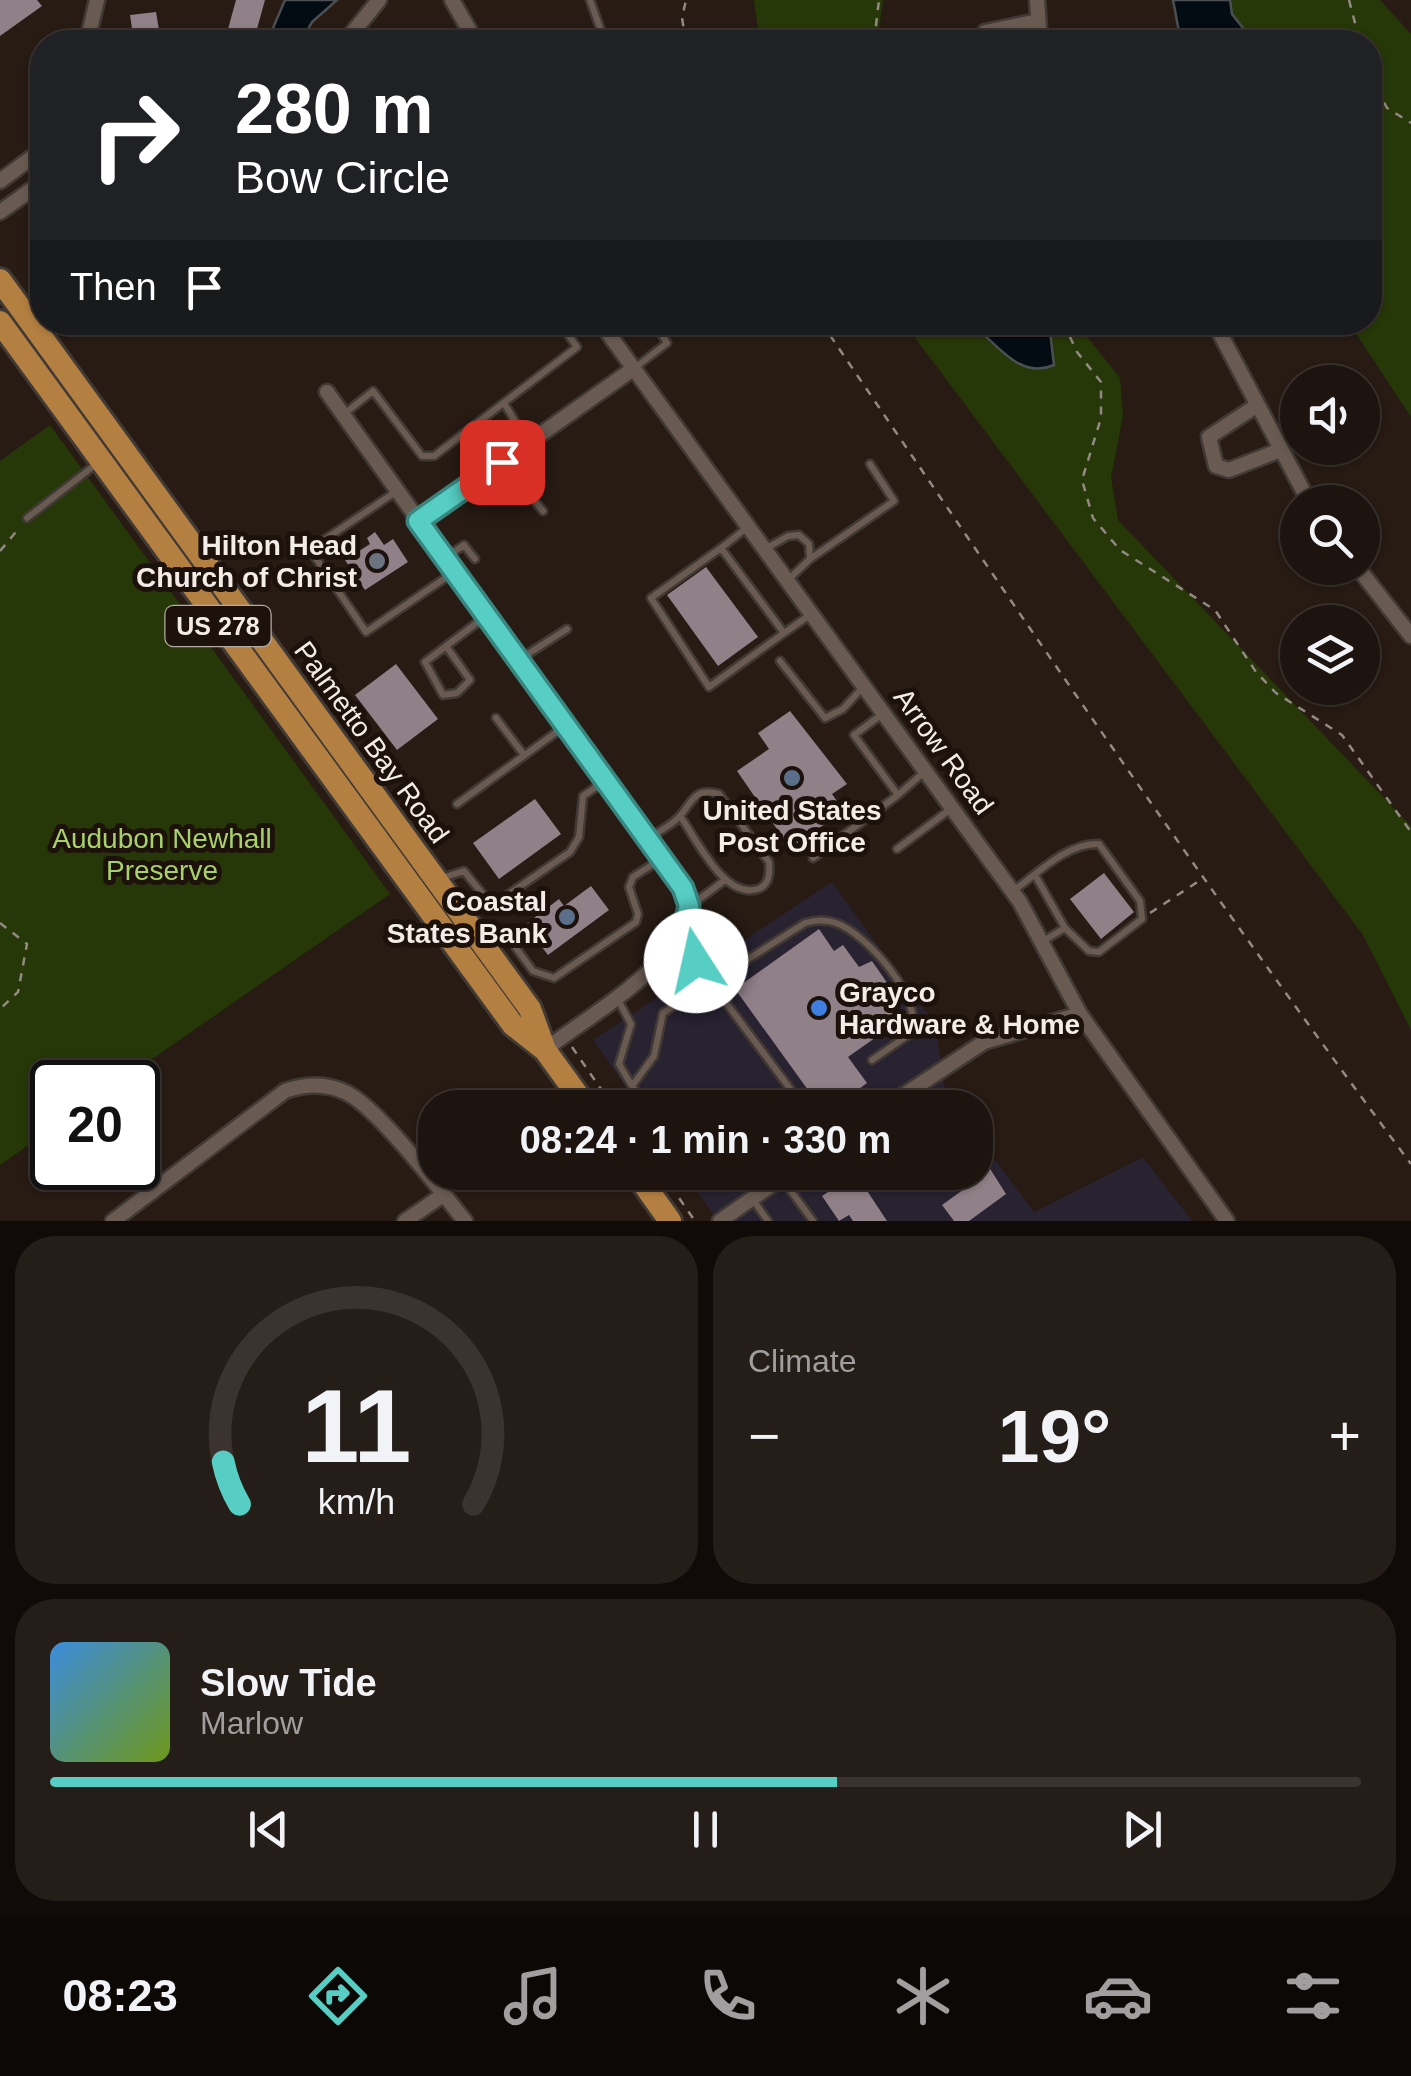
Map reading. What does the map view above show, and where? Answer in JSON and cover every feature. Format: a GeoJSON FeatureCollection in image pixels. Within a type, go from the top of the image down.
{"type":"FeatureCollection","features":[{"type":"Feature","properties":{"kind":"highway","name":"Palmetto Bay Road"},"geometry":{"type":"LineString","coordinates":[[0,280],[30,321]]}},
{"type":"Feature","properties":{"kind":"highway","name":"Palmetto Bay Road"},"geometry":{"type":"LineString","coordinates":[[0,322],[513,1025],[544,1050],[574,1090]]}},
{"type":"Feature","properties":{"kind":"highway","name":"Palmetto Bay Road"},"geometry":{"type":"LineString","coordinates":[[40,335],[530,1009],[544,1050]]}},
{"type":"Feature","properties":{"kind":"highway"},"geometry":{"type":"LineString","coordinates":[[648,1190],[670,1221]]}},
{"type":"Feature","properties":{"kind":"street"},"geometry":{"type":"LineString","coordinates":[[91,30],[97,0]]}},
{"type":"Feature","properties":{"kind":"street"},"geometry":{"type":"LineString","coordinates":[[354,30],[379,0]]}},
{"type":"Feature","properties":{"kind":"street"},"geometry":{"type":"LineString","coordinates":[[452,0],[469,30]]}},
{"type":"Feature","properties":{"kind":"street"},"geometry":{"type":"LineString","coordinates":[[1037,0],[1039,30]]}},
{"type":"Feature","properties":{"kind":"street"},"geometry":{"type":"LineString","coordinates":[[988,30],[1038,21]]}},
{"type":"Feature","properties":{"kind":"street"},"geometry":{"type":"LineString","coordinates":[[0,180],[30,159]]}},
{"type":"Feature","properties":{"kind":"street"},"geometry":{"type":"LineString","coordinates":[[0,212],[30,189]]}},
{"type":"Feature","properties":{"kind":"street","name":"Arrow Road"},"geometry":{"type":"LineString","coordinates":[[609,335],[1012,891],[1044,941],[1080,1014],[1227,1221]]}},
{"type":"Feature","properties":{"kind":"street"},"geometry":{"type":"LineString","coordinates":[[1220,335],[1298,485]]}},
{"type":"Feature","properties":{"kind":"street"},"geometry":{"type":"LineString","coordinates":[[418,521],[633,369]]}},
{"type":"Feature","properties":{"kind":"street"},"geometry":{"type":"LineString","coordinates":[[327,392],[649,838],[689,906],[680,941],[544,1050]]}},
{"type":"Feature","properties":{"kind":"street"},"geometry":{"type":"LineString","coordinates":[[1256,406],[1209,437],[1216,466],[1229,470],[1278,452]]}},
{"type":"Feature","properties":{"kind":"street"},"geometry":{"type":"LineString","coordinates":[[1371,585],[1411,636]]}},
{"type":"Feature","properties":{"kind":"street"},"geometry":{"type":"LineString","coordinates":[[911,1090],[984,1042],[1080,1014]]}},
{"type":"Feature","properties":{"kind":"street"},"geometry":{"type":"LineString","coordinates":[[113,1221],[285,1091],[302,1085],[350,1094],[465,1221]]}},
{"type":"Feature","properties":{"kind":"street"},"geometry":{"type":"LineString","coordinates":[[720,1221],[763,1190]]}},
{"type":"Feature","properties":{"kind":"street"},"geometry":{"type":"LineString","coordinates":[[406,1221],[444,1195]]}},
{"type":"Feature","properties":{"kind":"lane"},"geometry":{"type":"LineString","coordinates":[[590,0],[600,30]]}},
{"type":"Feature","properties":{"kind":"lane"},"geometry":{"type":"LineString","coordinates":[[343,415],[373,391],[422,456],[434,456],[577,347],[568,335]]}},
{"type":"Feature","properties":{"kind":"lane"},"geometry":{"type":"LineString","coordinates":[[633,369],[667,343],[662,335]]}},
{"type":"Feature","properties":{"kind":"lane"},"geometry":{"type":"LineString","coordinates":[[504,403],[528,443]]}},
{"type":"Feature","properties":{"kind":"lane"},"geometry":{"type":"LineString","coordinates":[[27,518],[122,448]]}},
{"type":"Feature","properties":{"kind":"lane"},"geometry":{"type":"LineString","coordinates":[[502,462],[543,511]]}},
{"type":"Feature","properties":{"kind":"lane"},"geometry":{"type":"LineString","coordinates":[[789,579],[810,559],[894,501],[870,464]]}},
{"type":"Feature","properties":{"kind":"lane"},"geometry":{"type":"LineString","coordinates":[[398,491],[315,546],[315,557],[366,632],[455,572]]}},
{"type":"Feature","properties":{"kind":"lane"},"geometry":{"type":"LineString","coordinates":[[750,525],[651,598],[709,687],[813,613]]}},
{"type":"Feature","properties":{"kind":"lane"},"geometry":{"type":"LineString","coordinates":[[767,549],[788,536],[799,535],[809,544],[810,559]]}},
{"type":"Feature","properties":{"kind":"lane"},"geometry":{"type":"LineString","coordinates":[[445,558],[464,545],[474,559]]}},
{"type":"Feature","properties":{"kind":"lane"},"geometry":{"type":"LineString","coordinates":[[721,548],[784,632]]}},
{"type":"Feature","properties":{"kind":"lane"},"geometry":{"type":"LineString","coordinates":[[446,646],[470,680],[456,693],[443,695],[424,666],[446,646],[487,616]]}},
{"type":"Feature","properties":{"kind":"lane"},"geometry":{"type":"LineString","coordinates":[[518,660],[567,630]]}},
{"type":"Feature","properties":{"kind":"lane"},"geometry":{"type":"LineString","coordinates":[[780,661],[826,718],[842,709],[865,685]]}},
{"type":"Feature","properties":{"kind":"lane"},"geometry":{"type":"LineString","coordinates":[[885,712],[854,735],[898,795]]}},
{"type":"Feature","properties":{"kind":"lane"},"geometry":{"type":"LineString","coordinates":[[496,718],[524,755]]}},
{"type":"Feature","properties":{"kind":"lane"},"geometry":{"type":"LineString","coordinates":[[457,804],[566,725]]}},
{"type":"Feature","properties":{"kind":"lane"},"geometry":{"type":"LineString","coordinates":[[813,858],[927,770]]}},
{"type":"Feature","properties":{"kind":"lane"},"geometry":{"type":"LineString","coordinates":[[437,881],[450,872],[464,870],[489,902],[496,903],[570,852],[579,837],[583,796],[606,780]]}},
{"type":"Feature","properties":{"kind":"lane"},"geometry":{"type":"LineString","coordinates":[[649,838],[680,816],[690,798],[700,792],[719,794],[769,862],[770,874],[757,890],[742,889],[725,880],[680,816]]}},
{"type":"Feature","properties":{"kind":"lane"},"geometry":{"type":"LineString","coordinates":[[896,849],[953,807]]}},
{"type":"Feature","properties":{"kind":"lane"},"geometry":{"type":"LineString","coordinates":[[1012,891],[1079,845],[1098,844],[1140,901],[1142,919],[1099,952],[1079,946],[1036,875]]}},
{"type":"Feature","properties":{"kind":"lane"},"geometry":{"type":"LineString","coordinates":[[516,948],[532,971],[554,978],[636,922],[638,914],[629,886],[633,877],[663,858]]}},
{"type":"Feature","properties":{"kind":"lane"},"geometry":{"type":"LineString","coordinates":[[689,906],[725,880]]}},
{"type":"Feature","properties":{"kind":"lane"},"geometry":{"type":"LineString","coordinates":[[632,1086],[654,1056],[664,1013],[804,923],[818,919],[836,922],[856,934],[908,994],[914,1009],[910,1034],[872,1060]]}},
{"type":"Feature","properties":{"kind":"lane"},"geometry":{"type":"LineString","coordinates":[[1044,941],[1065,928]]}},
{"type":"Feature","properties":{"kind":"lane"},"geometry":{"type":"LineString","coordinates":[[680,941],[791,1090]]}},
{"type":"Feature","properties":{"kind":"lane"},"geometry":{"type":"LineString","coordinates":[[615,995],[631,1024],[619,1064],[635,1090]]}},
{"type":"Feature","properties":{"kind":"lane"},"geometry":{"type":"LineString","coordinates":[[793,1190],[813,1221]]}},
{"type":"Feature","properties":{"kind":"lane"},"geometry":{"type":"LineString","coordinates":[[752,1199],[768,1221]]}},
{"type":"Feature","properties":{"kind":"path"},"geometry":{"type":"LineString","coordinates":[[684,30],[686,0]]}},
{"type":"Feature","properties":{"kind":"path"},"geometry":{"type":"LineString","coordinates":[[875,30],[879,0]]}},
{"type":"Feature","properties":{"kind":"path"},"geometry":{"type":"LineString","coordinates":[[1349,0],[1357,30]]}},
{"type":"Feature","properties":{"kind":"path"},"geometry":{"type":"LineString","coordinates":[[1382,98],[1387,108],[1411,123]]}},
{"type":"Feature","properties":{"kind":"path"},"geometry":{"type":"LineString","coordinates":[[830,335],[1030,634],[1411,1164]]}},
{"type":"Feature","properties":{"kind":"path"},"geometry":{"type":"LineString","coordinates":[[1070,335],[1077,352],[1101,382],[1101,418],[1082,480],[1093,518],[1110,543],[1215,610],[1256,672],[1276,693],[1342,735],[1411,832]]}},
{"type":"Feature","properties":{"kind":"path"},"geometry":{"type":"LineString","coordinates":[[0,551],[27,518]]}},
{"type":"Feature","properties":{"kind":"path"},"geometry":{"type":"LineString","coordinates":[[1142,919],[1204,878]]}},
{"type":"Feature","properties":{"kind":"path"},"geometry":{"type":"LineString","coordinates":[[0,923],[27,944],[18,992],[0,1008]]}},
{"type":"Feature","properties":{"kind":"path"},"geometry":{"type":"LineString","coordinates":[[673,1190],[695,1221]]}},
{"type":"Feature","properties":{"kind":"shaded area"},"geometry":{"type":"Polygon","coordinates":[[[285,0],[337,0],[308,30],[272,30],[285,0]]]}},
{"type":"Feature","properties":{"kind":"shaded area"},"geometry":{"type":"Polygon","coordinates":[[[1173,0],[1230,0],[1232,14],[1245,30],[1179,30],[1173,0]]]}},
{"type":"Feature","properties":{"kind":"shaded area"},"geometry":{"type":"Polygon","coordinates":[[[984,335],[1050,335],[1054,365],[1029,368],[984,335]]]}},
{"type":"Feature","properties":{"kind":"shaded area"},"geometry":{"type":"Polygon","coordinates":[[[832,882],[935,1024],[945,1090],[628,1090],[593,1040],[832,882]]]}},
{"type":"Feature","properties":{"kind":"shaded area"},"geometry":{"type":"Polygon","coordinates":[[[993,1157],[1034,1212],[1143,1157],[1192,1221],[718,1221],[696,1190],[993,1190],[993,1157]]]}},
{"type":"Feature","properties":{"kind":"green space"},"geometry":{"type":"Polygon","coordinates":[[[754,0],[883,0],[879,30],[758,30],[754,0]]]}},
{"type":"Feature","properties":{"kind":"green space"},"geometry":{"type":"Polygon","coordinates":[[[1230,0],[1380,0],[1411,34],[1411,417],[1357,335],[1382,335],[1382,30],[1245,30],[1232,14],[1230,0]]]}},
{"type":"Feature","properties":{"kind":"green space"},"geometry":{"type":"Polygon","coordinates":[[[913,335],[1086,335],[1120,378],[1123,416],[1111,477],[1118,520],[1280,689],[1280,705],[1295,705],[1411,826],[1411,1030],[1363,935],[913,335]]]}},
{"type":"Feature","properties":{"kind":"green space","name":"Audubon Newhall Preserve"},"geometry":{"type":"Polygon","coordinates":[[[50,425],[390,894],[151,1060],[30,1060],[30,1144],[0,1165],[0,461],[50,425]]]}},
{"type":"Feature","properties":{"kind":"building"},"geometry":{"type":"Polygon","coordinates":[[[0,0],[37,0],[42,6],[0,36],[0,0]]]}},
{"type":"Feature","properties":{"kind":"building"},"geometry":{"type":"Polygon","coordinates":[[[236,0],[265,0],[257,30],[228,29],[236,0]]]}},
{"type":"Feature","properties":{"kind":"building"},"geometry":{"type":"Polygon","coordinates":[[[156,12],[159,30],[132,30],[130,15],[156,12]]]}},
{"type":"Feature","properties":{"kind":"building","name":"Hilton Head Church of Christ"},"geometry":{"type":"Polygon","coordinates":[[[375,532],[384,545],[393,539],[408,562],[365,590],[345,560],[370,544],[367,538],[375,532]]]}},
{"type":"Feature","properties":{"kind":"building"},"geometry":{"type":"Polygon","coordinates":[[[706,567],[758,637],[718,666],[667,595],[706,567]]]}},
{"type":"Feature","properties":{"kind":"building"},"geometry":{"type":"Polygon","coordinates":[[[396,664],[438,719],[397,750],[355,695],[396,664]]]}},
{"type":"Feature","properties":{"kind":"building","name":"United States Post Office"},"geometry":{"type":"Polygon","coordinates":[[[790,711],[847,784],[832,794],[844,811],[790,848],[737,771],[769,749],[758,733],[790,711]]]}},
{"type":"Feature","properties":{"kind":"building"},"geometry":{"type":"Polygon","coordinates":[[[535,799],[561,834],[499,879],[473,843],[535,799]]]}},
{"type":"Feature","properties":{"kind":"building"},"geometry":{"type":"Polygon","coordinates":[[[1104,873],[1134,912],[1101,939],[1070,899],[1104,873]]]}},
{"type":"Feature","properties":{"kind":"building","name":"Coastal States Bank"},"geometry":{"type":"Polygon","coordinates":[[[591,886],[609,910],[548,955],[525,925],[559,899],[564,906],[591,886]]]}},
{"type":"Feature","properties":{"kind":"building","name":"Grayco Hardware & Home"},"geometry":{"type":"Polygon","coordinates":[[[819,929],[834,951],[843,945],[859,967],[872,961],[890,987],[880,994],[899,1021],[848,1057],[867,1083],[857,1090],[808,1090],[735,989],[819,929]]]}},
{"type":"Feature","properties":{"kind":"building"},"geometry":{"type":"Polygon","coordinates":[[[993,1173],[1006,1194],[969,1221],[954,1221],[942,1205],[963,1190],[993,1190],[993,1173]]]}},
{"type":"Feature","properties":{"kind":"building"},"geometry":{"type":"Polygon","coordinates":[[[831,1190],[867,1190],[887,1221],[853,1221],[849,1215],[839,1221],[822,1196],[831,1190]]]}},
{"type":"Feature","properties":{"kind":"place","name":"Hilton Head Church of Christ"},"geometry":{"type":"Point","coordinates":[377,561]}},
{"type":"Feature","properties":{"kind":"place","name":"United States Post Office"},"geometry":{"type":"Point","coordinates":[792,778]}},
{"type":"Feature","properties":{"kind":"place","name":"Coastal States Bank"},"geometry":{"type":"Point","coordinates":[567,917]}},
{"type":"Feature","properties":{"kind":"place","name":"Grayco Hardware & Home"},"geometry":{"type":"Point","coordinates":[819,1008]}},
{"type":"Feature","properties":{"kind":"route"},"geometry":{"type":"LineString","coordinates":[[502,462],[418,521],[683,888],[689,906],[680,941],[696,961]]}}]}
